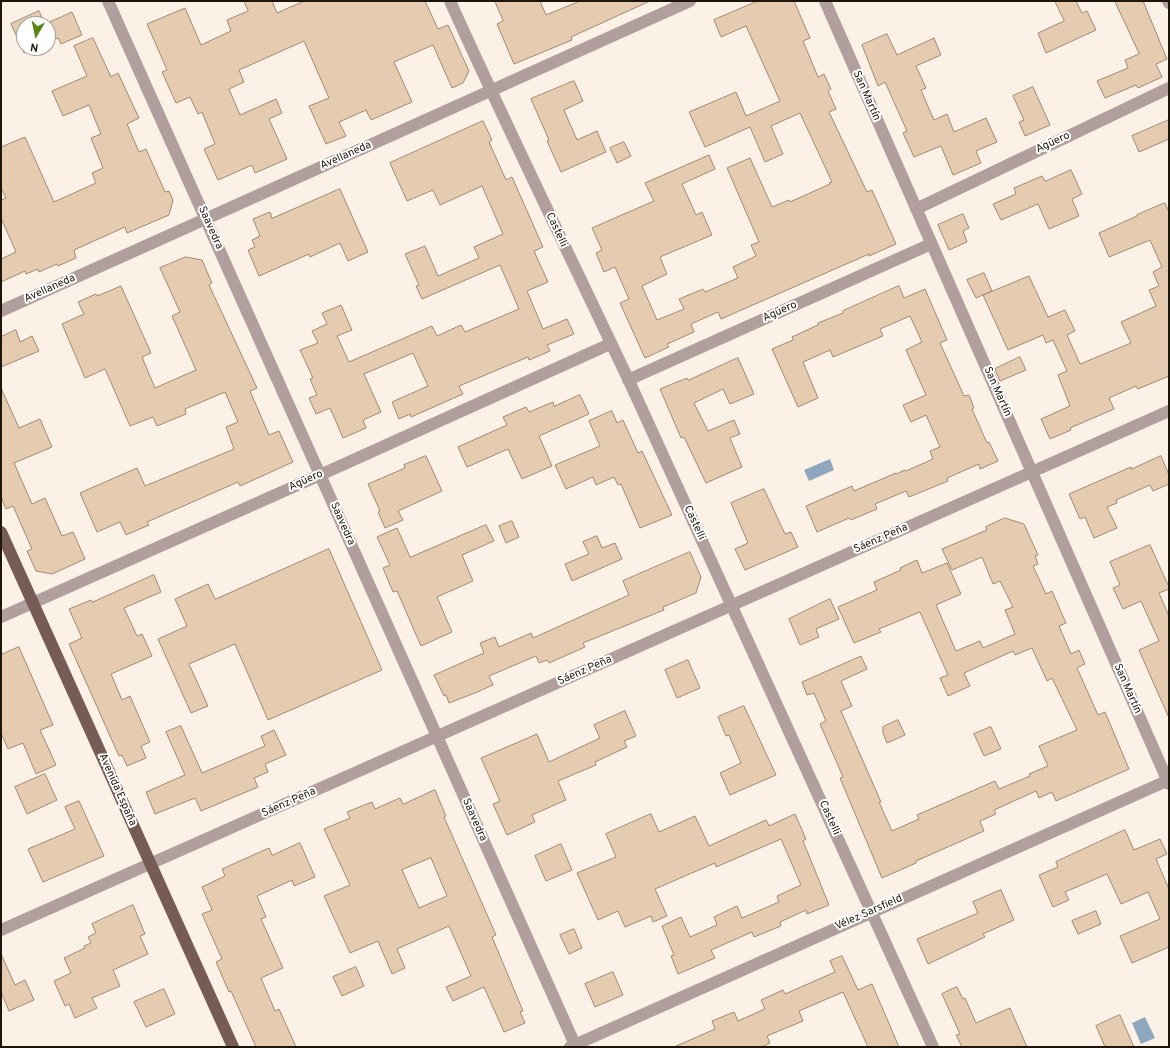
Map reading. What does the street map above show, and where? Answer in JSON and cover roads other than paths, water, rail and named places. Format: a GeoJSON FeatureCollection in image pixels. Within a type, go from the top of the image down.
{"type":"FeatureCollection","features":[{"type":"Feature","properties":{"kind":"main road","name":"Avenida España"},"geometry":{"type":"LineString","coordinates":[[1,532],[233,1047]]}},
{"type":"Feature","properties":{"kind":"street","name":"Saavedra"},"geometry":{"type":"LineString","coordinates":[[108,1],[574,1046]]}},
{"type":"Feature","properties":{"kind":"street","name":"Castelli"},"geometry":{"type":"LineString","coordinates":[[450,1],[490,91],[628,380],[733,605],[933,1047]]}},
{"type":"Feature","properties":{"kind":"street","name":"Avellaneda"},"geometry":{"type":"LineString","coordinates":[[1,311],[690,1]]}},
{"type":"Feature","properties":{"kind":"street","name":"San Martín"},"geometry":{"type":"LineString","coordinates":[[825,1],[1168,781]]}},
{"type":"Feature","properties":{"kind":"street","name":"Agüero"},"geometry":{"type":"LineString","coordinates":[[916,209],[1169,88]]}},
{"type":"Feature","properties":{"kind":"street","name":"Agüero"},"geometry":{"type":"LineString","coordinates":[[628,380],[931,244]]}},
{"type":"Feature","properties":{"kind":"street","name":"Agüero"},"geometry":{"type":"LineString","coordinates":[[1,617],[610,344]]}},
{"type":"Feature","properties":{"kind":"street","name":"Sáenz Peña"},"geometry":{"type":"LineString","coordinates":[[1,930],[1169,411]]}},
{"type":"Feature","properties":{"kind":"street","name":"Vélez Sarsfield"},"geometry":{"type":"LineString","coordinates":[[574,1046],[1168,781]]}},
{"type":"Feature","properties":{"kind":"water"},"geometry":{"type":"Polygon","coordinates":[[[830,459],[834,470],[809,481],[804,470],[830,459]]]}},
{"type":"Feature","properties":{"kind":"water"},"geometry":{"type":"Polygon","coordinates":[[[1145,1017],[1155,1038],[1141,1044],[1132,1023],[1145,1017]]]}}]}
